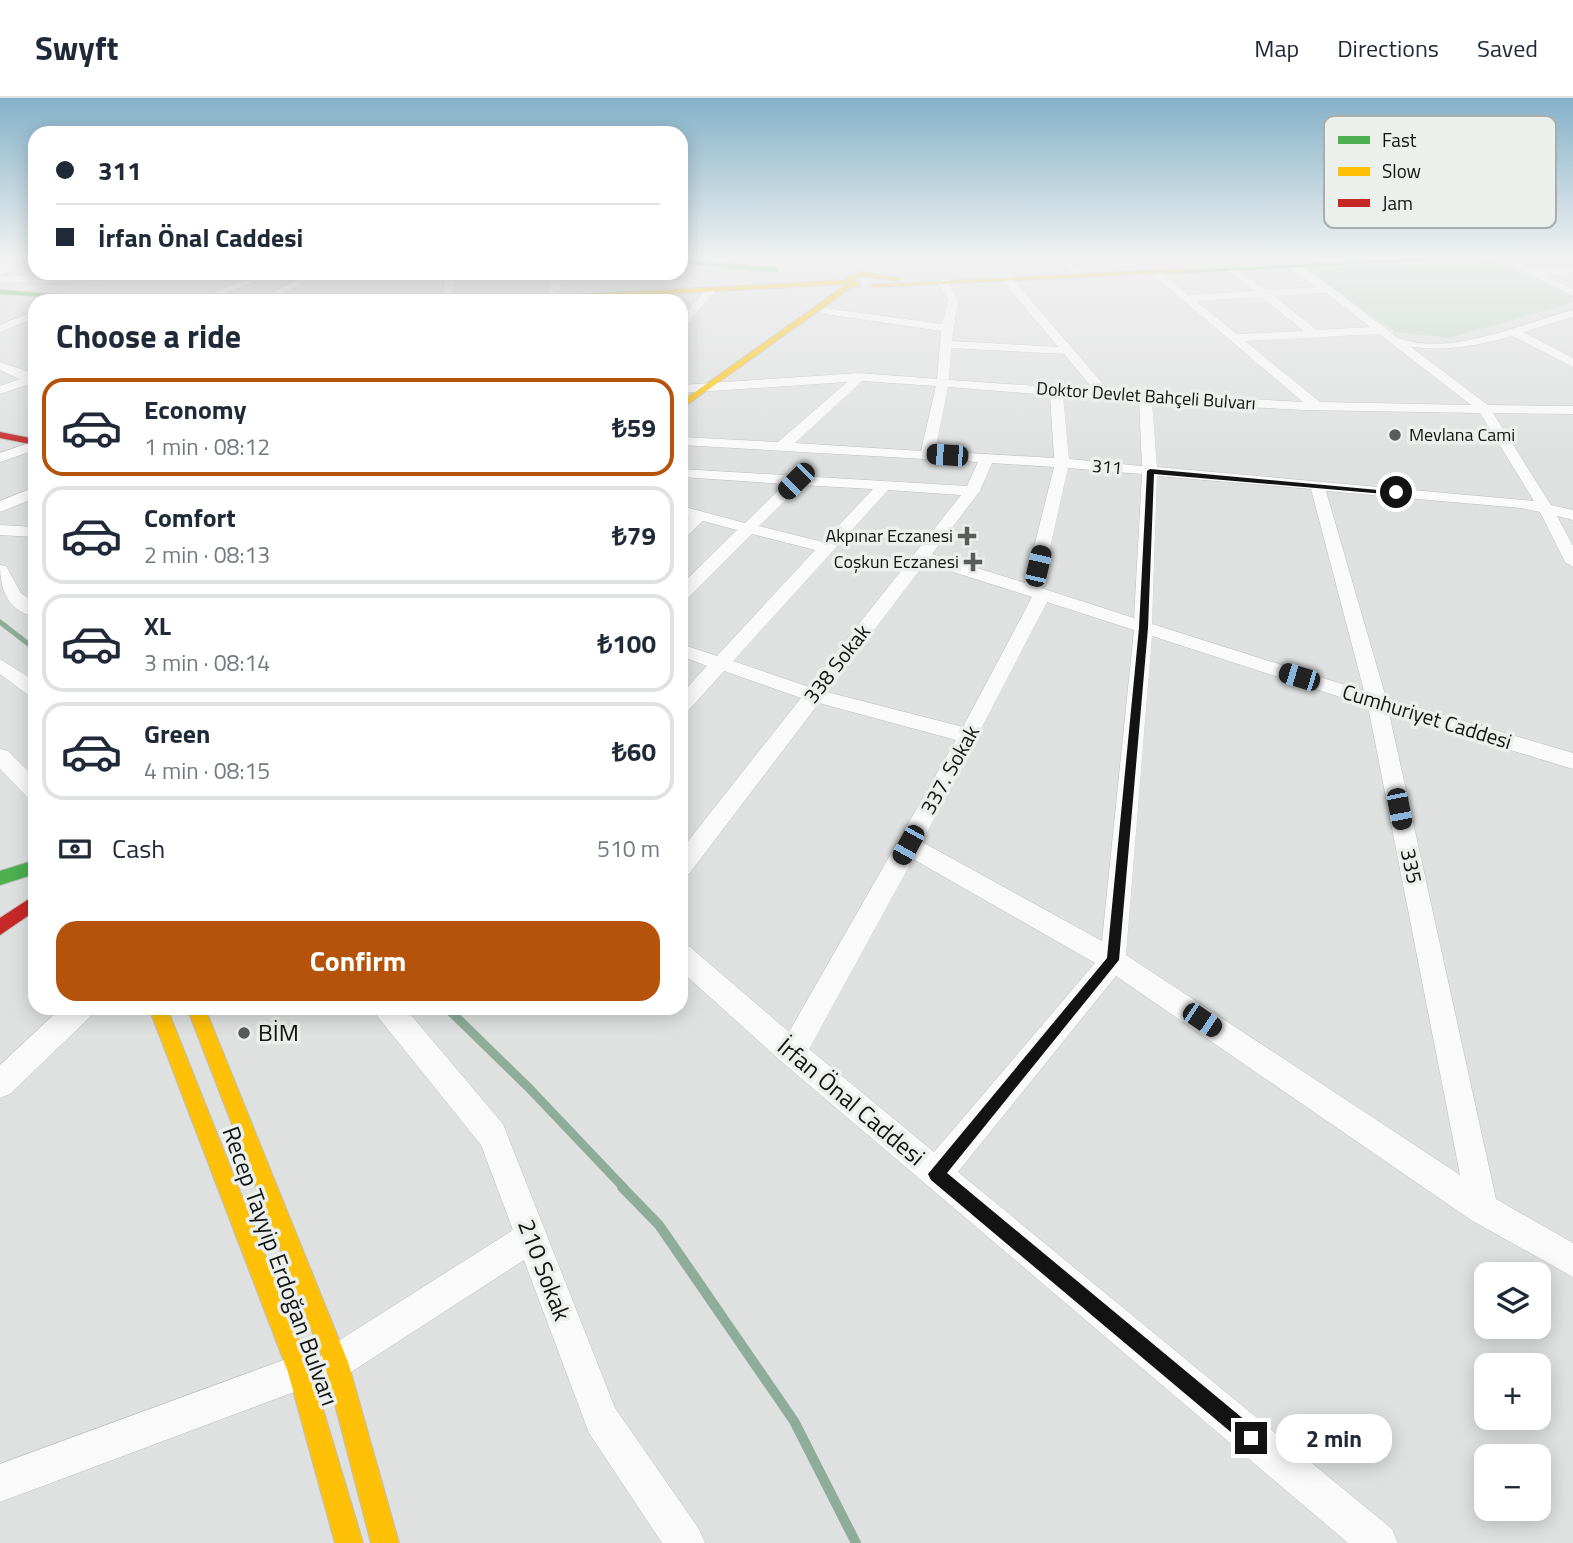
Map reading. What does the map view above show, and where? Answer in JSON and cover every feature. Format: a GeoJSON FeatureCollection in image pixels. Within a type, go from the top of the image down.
{"type":"FeatureCollection","features":[{"type":"Feature","properties":{"kind":"main road"},"geometry":{"type":"LineString","coordinates":[[688,410],[798,324]]}},
{"type":"Feature","properties":{"kind":"main road"},"geometry":{"type":"LineString","coordinates":[[688,402],[805,324]]}},
{"type":"Feature","properties":{"kind":"main road"},"geometry":{"type":"LineString","coordinates":[[0,435],[28,442]]}},
{"type":"Feature","properties":{"kind":"main road"},"geometry":{"type":"LineString","coordinates":[[0,878],[28,869]]}},
{"type":"Feature","properties":{"kind":"main road"},"geometry":{"type":"LineString","coordinates":[[0,913],[28,893]]}},
{"type":"Feature","properties":{"kind":"main road"},"geometry":{"type":"LineString","coordinates":[[0,928],[28,907]]}},
{"type":"Feature","properties":{"kind":"main road","name":"Recep Tayyip Erdoğan Bulvarı"},"geometry":{"type":"LineString","coordinates":[[161,1015],[300,1373],[349,1543]]}},
{"type":"Feature","properties":{"kind":"main road","name":"Recep Tayyip Erdoğan Bulvarı"},"geometry":{"type":"LineString","coordinates":[[199,1015],[336,1362],[385,1543]]}},
{"type":"Feature","properties":{"kind":"street"},"geometry":{"type":"LineString","coordinates":[[921,324],[947,328]]}},
{"type":"Feature","properties":{"kind":"street"},"geometry":{"type":"LineString","coordinates":[[927,454],[943,382],[948,324]]}},
{"type":"Feature","properties":{"kind":"street"},"geometry":{"type":"LineString","coordinates":[[1045,324],[1105,395]]}},
{"type":"Feature","properties":{"kind":"street"},"geometry":{"type":"LineString","coordinates":[[1219,324],[1316,406]]}},
{"type":"Feature","properties":{"kind":"street"},"geometry":{"type":"LineString","coordinates":[[1303,324],[1314,333]]}},
{"type":"Feature","properties":{"kind":"street"},"geometry":{"type":"LineString","coordinates":[[1374,324],[1483,407],[1546,509],[1573,562]]}},
{"type":"Feature","properties":{"kind":"street"},"geometry":{"type":"LineString","coordinates":[[1396,342],[1435,345],[1476,343],[1534,324]]}},
{"type":"Feature","properties":{"kind":"street"},"geometry":{"type":"LineString","coordinates":[[1236,338],[1382,330]]}},
{"type":"Feature","properties":{"kind":"street"},"geometry":{"type":"LineString","coordinates":[[1512,331],[1573,363]]}},
{"type":"Feature","properties":{"kind":"street"},"geometry":{"type":"LineString","coordinates":[[947,344],[1068,351]]}},
{"type":"Feature","properties":{"kind":"street"},"geometry":{"type":"LineString","coordinates":[[0,366],[28,377]]}},
{"type":"Feature","properties":{"kind":"street"},"geometry":{"type":"LineString","coordinates":[[781,447],[799,434],[859,377]]}},
{"type":"Feature","properties":{"kind":"street","name":"Doktor Devlet Bahçeli Bulvarı"},"geometry":{"type":"LineString","coordinates":[[688,389],[859,377],[1145,398],[1316,406],[1573,410]]}},
{"type":"Feature","properties":{"kind":"street"},"geometry":{"type":"LineString","coordinates":[[0,390],[28,380]]}},
{"type":"Feature","properties":{"kind":"street","name":"337. Sokak"},"geometry":{"type":"LineString","coordinates":[[792,1053],[970,736],[1037,593],[1062,463],[1056,391]]}},
{"type":"Feature","properties":{"kind":"street"},"geometry":{"type":"LineString","coordinates":[[936,1174],[1113,960],[1143,628],[1150,471],[1145,398]]}},
{"type":"Feature","properties":{"kind":"street","name":"311"},"geometry":{"type":"LineString","coordinates":[[688,442],[1062,463],[1521,503],[1573,515]]}},
{"type":"Feature","properties":{"kind":"street"},"geometry":{"type":"LineString","coordinates":[[0,458],[28,447]]}},
{"type":"Feature","properties":{"kind":"street","name":"338 Sokak"},"geometry":{"type":"LineString","coordinates":[[688,858],[811,695],[972,491],[987,458]]}},
{"type":"Feature","properties":{"kind":"street"},"geometry":{"type":"LineString","coordinates":[[688,473],[972,491]]}},
{"type":"Feature","properties":{"kind":"street"},"geometry":{"type":"LineString","coordinates":[[688,588],[796,481]]}},
{"type":"Feature","properties":{"kind":"street"},"geometry":{"type":"LineString","coordinates":[[688,698],[885,485]]}},
{"type":"Feature","properties":{"kind":"street","name":"335"},"geometry":{"type":"LineString","coordinates":[[1317,485],[1377,702],[1482,1209]]}},
{"type":"Feature","properties":{"kind":"street"},"geometry":{"type":"LineString","coordinates":[[0,507],[28,495]]}},
{"type":"Feature","properties":{"kind":"street"},"geometry":{"type":"LineString","coordinates":[[688,513],[825,548]]}},
{"type":"Feature","properties":{"kind":"street"},"geometry":{"type":"LineString","coordinates":[[688,527],[699,517]]}},
{"type":"Feature","properties":{"kind":"street"},"geometry":{"type":"LineString","coordinates":[[0,530],[28,532]]}},
{"type":"Feature","properties":{"kind":"street","name":"Cumhuriyet Caddesi"},"geometry":{"type":"LineString","coordinates":[[922,556],[1377,702],[1573,761]]}},
{"type":"Feature","properties":{"kind":"street"},"geometry":{"type":"LineString","coordinates":[[0,570],[14,596],[28,607]]}},
{"type":"Feature","properties":{"kind":"street"},"geometry":{"type":"LineString","coordinates":[[688,653],[811,695],[970,736]]}},
{"type":"Feature","properties":{"kind":"street"},"geometry":{"type":"LineString","coordinates":[[0,665],[28,685]]}},
{"type":"Feature","properties":{"kind":"street"},"geometry":{"type":"LineString","coordinates":[[0,756],[28,784]]}},
{"type":"Feature","properties":{"kind":"street"},"geometry":{"type":"LineString","coordinates":[[908,845],[1113,960],[1482,1209],[1573,1261]]}},
{"type":"Feature","properties":{"kind":"street","name":"İrfan Önal Caddesi"},"geometry":{"type":"LineString","coordinates":[[688,961],[792,1053],[1378,1543]]}},
{"type":"Feature","properties":{"kind":"street"},"geometry":{"type":"LineString","coordinates":[[0,1084],[73,1015]]}},
{"type":"Feature","properties":{"kind":"street","name":"210 Sokak"},"geometry":{"type":"LineString","coordinates":[[394,1015],[492,1135],[602,1420],[685,1543]]}},
{"type":"Feature","properties":{"kind":"street"},"geometry":{"type":"LineString","coordinates":[[336,1362],[531,1237]]}},
{"type":"Feature","properties":{"kind":"street"},"geometry":{"type":"LineString","coordinates":[[0,1483],[300,1373]]}},
{"type":"Feature","properties":{"kind":"green space"},"geometry":{"type":"Polygon","coordinates":[[[1384,324],[1496,324],[1449,338],[1395,332],[1384,324]]]}},
{"type":"Feature","properties":{"kind":"waterway"},"geometry":{"type":"LineString","coordinates":[[0,622],[28,644]]}},
{"type":"Feature","properties":{"kind":"waterway"},"geometry":{"type":"LineString","coordinates":[[454,1015],[529,1088],[624,1188]]}},
{"type":"Feature","properties":{"kind":"waterway"},"geometry":{"type":"LineString","coordinates":[[622,1187],[659,1225],[794,1421],[856,1543]]}},
{"type":"Feature","properties":{"kind":"traffic: fast"},"geometry":{"type":"LineString","coordinates":[[0,878],[28,869]]}},
{"type":"Feature","properties":{"kind":"traffic: slow"},"geometry":{"type":"LineString","coordinates":[[688,401],[795,324]]}},
{"type":"Feature","properties":{"kind":"traffic: slow"},"geometry":{"type":"LineString","coordinates":[[161,1015],[300,1372],[349,1543]]}},
{"type":"Feature","properties":{"kind":"traffic: slow"},"geometry":{"type":"LineString","coordinates":[[199,1015],[336,1362],[385,1543]]}},
{"type":"Feature","properties":{"kind":"traffic: jam"},"geometry":{"type":"LineString","coordinates":[[0,435],[28,441]]}},
{"type":"Feature","properties":{"kind":"traffic: jam"},"geometry":{"type":"LineString","coordinates":[[0,928],[28,907]]}},
{"type":"Feature","properties":{"kind":"place","name":"Mevlana Cami"},"geometry":{"type":"Point","coordinates":[1395,435]}},
{"type":"Feature","properties":{"kind":"place","name":"Akpınar Eczanesi"},"geometry":{"type":"Point","coordinates":[967,536]}},
{"type":"Feature","properties":{"kind":"place","name":"Coşkun Eczanesi"},"geometry":{"type":"Point","coordinates":[973,562]}},
{"type":"Feature","properties":{"kind":"place","name":"BİM"},"geometry":{"type":"Point","coordinates":[244,1033]}},
{"type":"Feature","properties":{"kind":"route"},"geometry":{"type":"LineString","coordinates":[[1251,1438],[936,1174],[1113,960],[1143,628],[1150,471],[1396,492]]}}]}
